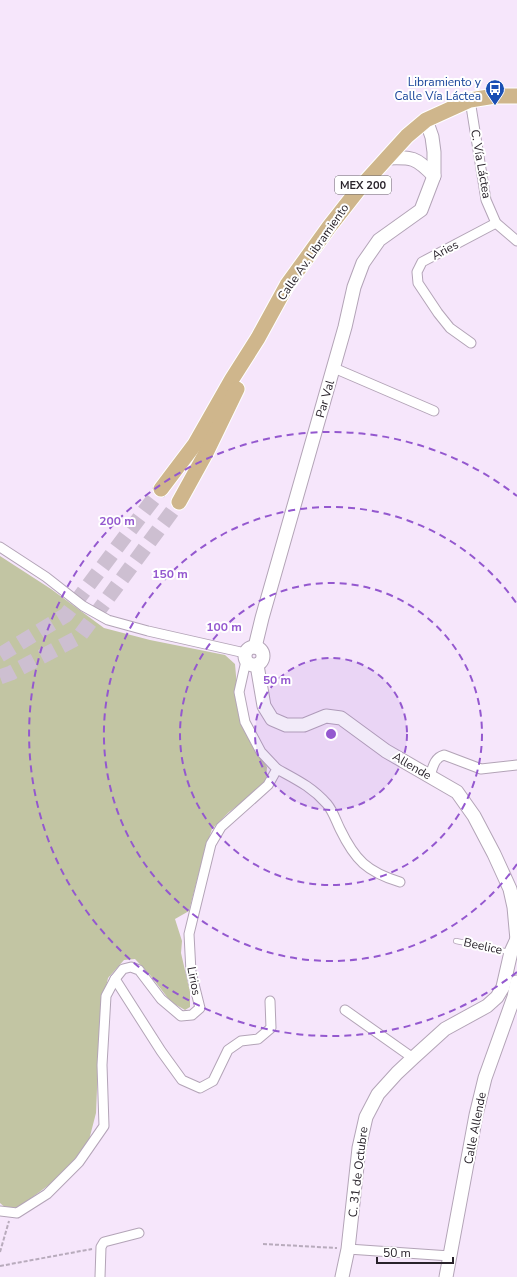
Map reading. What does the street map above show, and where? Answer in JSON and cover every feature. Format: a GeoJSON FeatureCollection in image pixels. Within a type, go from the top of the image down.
{"type":"FeatureCollection","features":[{"type":"Feature","properties":{"kind":"main road","name":"Calle Av. Libramiento"},"geometry":{"type":"LineString","coordinates":[[161,489],[195,444],[288,285],[329,227],[358,190],[407,136],[426,120],[470,100],[495,96],[517,96]]}},
{"type":"Feature","properties":{"kind":"main road","name":"Calle Av. Libramiento"},"geometry":{"type":"LineString","coordinates":[[179,502],[206,453],[238,386],[258,338]]}},
{"type":"Feature","properties":{"kind":"street","name":"C. Vía Láctea"},"geometry":{"type":"LineString","coordinates":[[470,100],[486,200],[496,222],[517,241]]}},
{"type":"Feature","properties":{"kind":"street","name":"Par Val"},"geometry":{"type":"LineString","coordinates":[[251,657],[346,327],[354,286],[363,263],[379,240],[421,210],[434,176],[434,152],[432,137],[426,120]]}},
{"type":"Feature","properties":{"kind":"street"},"geometry":{"type":"LineString","coordinates":[[387,158],[412,158],[422,163],[434,176]]}},
{"type":"Feature","properties":{"kind":"street","name":"Aries"},"geometry":{"type":"LineString","coordinates":[[471,343],[450,328],[438,313],[418,284],[417,272],[422,262],[496,222]]}},
{"type":"Feature","properties":{"kind":"street"},"geometry":{"type":"LineString","coordinates":[[334,368],[434,411]]}},
{"type":"Feature","properties":{"kind":"street"},"geometry":{"type":"LineString","coordinates":[[0,547],[46,577],[83,606],[108,620],[251,657],[239,692],[245,722],[261,752],[277,769],[310,788],[329,806],[347,843],[363,864],[381,876],[400,882]]}},
{"type":"Feature","properties":{"kind":"street","name":"Allende"},"geometry":{"type":"LineString","coordinates":[[251,657],[264,706],[272,719],[286,725],[304,725],[326,716],[341,718],[386,751],[457,792],[474,816],[510,889],[514,908],[517,940]]}},
{"type":"Feature","properties":{"kind":"street"},"geometry":{"type":"LineString","coordinates":[[430,776],[437,758],[444,755],[481,769],[517,765]]}},
{"type":"Feature","properties":{"kind":"street","name":"Lirios"},"geometry":{"type":"LineString","coordinates":[[0,1212],[17,1213],[47,1194],[79,1162],[104,1126],[102,1065],[106,996],[115,979],[123,969],[131,967],[139,970],[161,1000],[181,1016],[192,1015],[200,1008],[191,972],[189,934],[211,844],[222,827],[268,785],[277,769]]}},
{"type":"Feature","properties":{"kind":"street","name":"C. 31 de Octubre"},"geometry":{"type":"LineString","coordinates":[[342,1277],[348,1249],[359,1148],[366,1117],[378,1094],[396,1073],[445,1029],[487,1006],[497,997],[503,987],[511,952],[517,940]]}},
{"type":"Feature","properties":{"kind":"street"},"geometry":{"type":"LineString","coordinates":[[115,979],[161,1051],[182,1080],[200,1088],[213,1081],[228,1050],[241,1041],[258,1038],[271,1028],[270,1001]]}},
{"type":"Feature","properties":{"kind":"street","name":"Calle Allende"},"geometry":{"type":"LineString","coordinates":[[446,1277],[476,1115],[485,1078],[514,997],[517,982]]}},
{"type":"Feature","properties":{"kind":"street"},"geometry":{"type":"LineString","coordinates":[[345,1010],[413,1058]]}},
{"type":"Feature","properties":{"kind":"street"},"geometry":{"type":"LineString","coordinates":[[100,1277],[101,1247],[104,1242],[139,1232]]}},
{"type":"Feature","properties":{"kind":"street"},"geometry":{"type":"LineString","coordinates":[[348,1249],[450,1256]]}},
{"type":"Feature","properties":{"kind":"lane","name":"Beelice"},"geometry":{"type":"LineString","coordinates":[[456,940],[511,952]]}},
{"type":"Feature","properties":{"kind":"path"},"geometry":{"type":"LineString","coordinates":[[0,1252],[11,1212]]}},
{"type":"Feature","properties":{"kind":"path"},"geometry":{"type":"LineString","coordinates":[[262,1244],[348,1249]]}},
{"type":"Feature","properties":{"kind":"path"},"geometry":{"type":"LineString","coordinates":[[0,1266],[101,1247]]}},
{"type":"Feature","properties":{"kind":"green space"},"geometry":{"type":"Polygon","coordinates":[[[0,556],[51,589],[104,628],[150,640],[225,655],[235,664],[239,710],[251,744],[267,767],[266,781],[253,794],[229,812],[212,829],[204,853],[189,911],[175,919],[182,941],[181,953],[190,992],[190,1007],[185,1010],[171,1002],[150,975],[135,959],[124,960],[108,978],[100,1016],[96,1113],[88,1144],[57,1179],[19,1207],[7,1209],[0,1203],[0,556]]]}},
{"type":"Feature","properties":{"kind":"tunnel"},"geometry":{"type":"LineString","coordinates":[[0,655],[66,615],[161,489]]}},
{"type":"Feature","properties":{"kind":"tunnel"},"geometry":{"type":"LineString","coordinates":[[0,677],[11,673],[79,637],[179,502]]}},
{"type":"Feature","properties":{"kind":"place","name":"Libramiento y Calle Vía Láctea"},"geometry":{"type":"Point","coordinates":[495,106]}}]}
